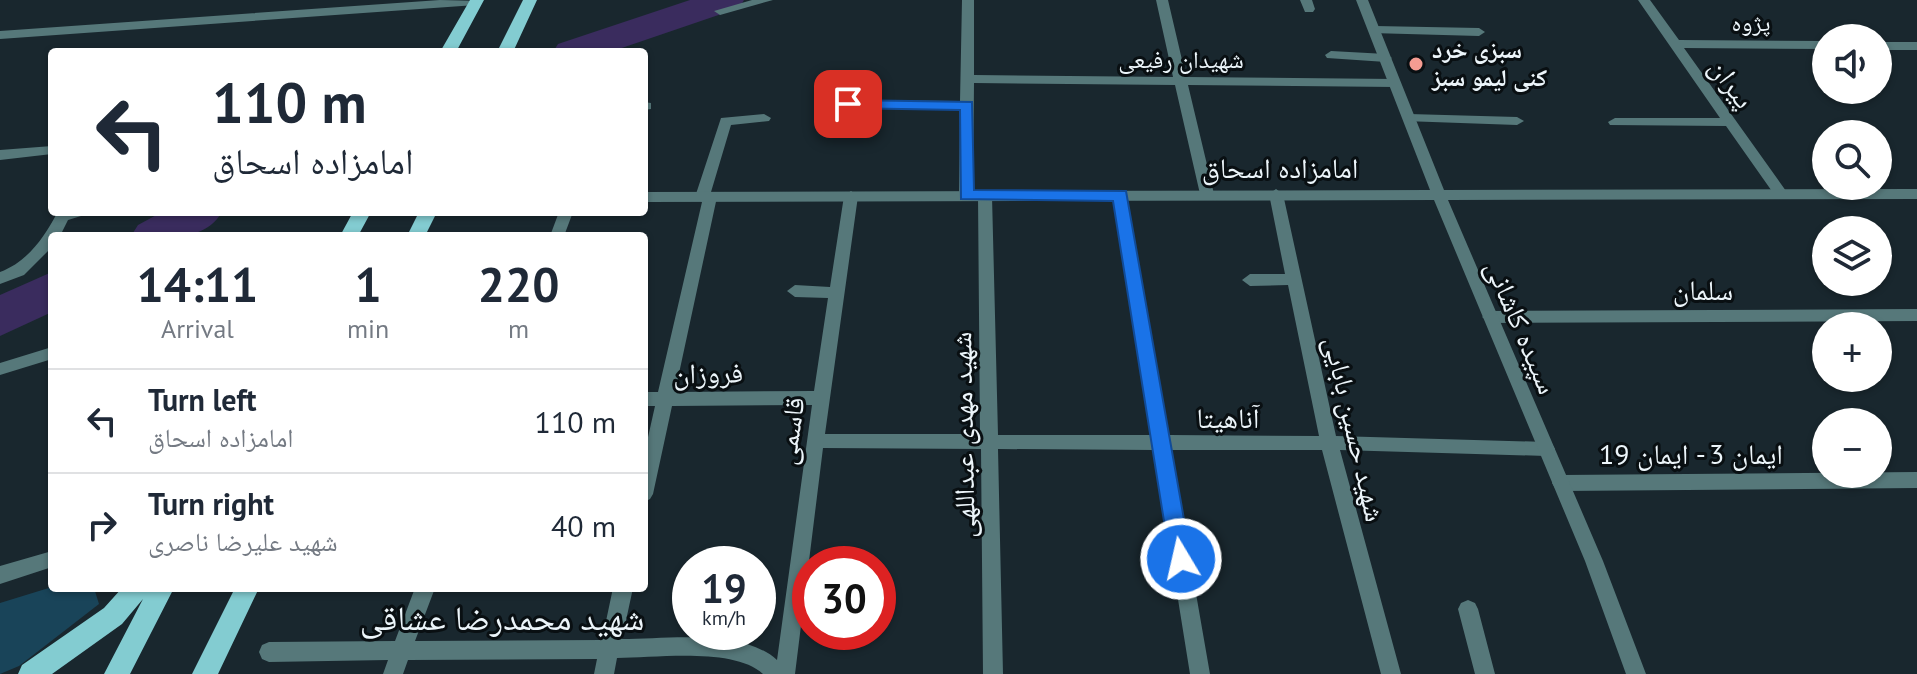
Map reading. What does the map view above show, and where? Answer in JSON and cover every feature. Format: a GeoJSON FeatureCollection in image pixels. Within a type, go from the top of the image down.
{"type":"FeatureCollection","features":[{"type":"Feature","properties":{"kind":"main road"},"geometry":{"type":"LineString","coordinates":[[450,48],[476,0]]}},
{"type":"Feature","properties":{"kind":"main road"},"geometry":{"type":"LineString","coordinates":[[507,48],[530,0]]}},
{"type":"Feature","properties":{"kind":"main road"},"geometry":{"type":"LineString","coordinates":[[31,674],[113,616],[134,592]]}},
{"type":"Feature","properties":{"kind":"main road"},"geometry":{"type":"LineString","coordinates":[[117,674],[160,592]]}},
{"type":"Feature","properties":{"kind":"main road"},"geometry":{"type":"LineString","coordinates":[[205,674],[245,592]]}},
{"type":"Feature","properties":{"kind":"street"},"geometry":{"type":"LineString","coordinates":[[0,35],[476,0]]}},
{"type":"Feature","properties":{"kind":"street"},"geometry":{"type":"LineString","coordinates":[[720,11],[767,0]]}},
{"type":"Feature","properties":{"kind":"street"},"geometry":{"type":"LineString","coordinates":[[966,196],[968,0]]}},
{"type":"Feature","properties":{"kind":"street"},"geometry":{"type":"LineString","coordinates":[[1162,0],[1207,194]]}},
{"type":"Feature","properties":{"kind":"street","name":"سپیده کاشانی"},"geometry":{"type":"LineString","coordinates":[[1362,0],[1438,193],[1594,561],[1636,674]]}},
{"type":"Feature","properties":{"kind":"street","name":"پیران"},"geometry":{"type":"LineString","coordinates":[[1644,0],[1781,194]]}},
{"type":"Feature","properties":{"kind":"street"},"geometry":{"type":"LineString","coordinates":[[1375,30],[1479,32]]}},
{"type":"Feature","properties":{"kind":"street","name":"پژوه"},"geometry":{"type":"LineString","coordinates":[[1675,44],[1812,45]]}},
{"type":"Feature","properties":{"kind":"street"},"geometry":{"type":"LineString","coordinates":[[1892,46],[1917,46]]}},
{"type":"Feature","properties":{"kind":"street"},"geometry":{"type":"LineString","coordinates":[[1331,55],[1386,58]]}},
{"type":"Feature","properties":{"kind":"street","name":"شهیدان رفیعی"},"geometry":{"type":"LineString","coordinates":[[967,79],[1395,83]]}},
{"type":"Feature","properties":{"kind":"street"},"geometry":{"type":"LineString","coordinates":[[848,104],[967,105]]}},
{"type":"Feature","properties":{"kind":"street"},"geometry":{"type":"LineString","coordinates":[[648,476],[706,197],[726,121],[764,118]]}},
{"type":"Feature","properties":{"kind":"street"},"geometry":{"type":"LineString","coordinates":[[1409,118],[1517,121]]}},
{"type":"Feature","properties":{"kind":"street"},"geometry":{"type":"LineString","coordinates":[[1615,122],[1731,122]]}},
{"type":"Feature","properties":{"kind":"street"},"geometry":{"type":"LineString","coordinates":[[0,155],[48,150]]}},
{"type":"Feature","properties":{"kind":"street","name":"شهید حسین بابایی"},"geometry":{"type":"LineString","coordinates":[[1276,194],[1329,443],[1391,674]]}},
{"type":"Feature","properties":{"kind":"street","name":"امامزاده اسحاق"},"geometry":{"type":"LineString","coordinates":[[648,197],[1917,194]]}},
{"type":"Feature","properties":{"kind":"street"},"geometry":{"type":"LineString","coordinates":[[1120,195],[1200,674]]}},
{"type":"Feature","properties":{"kind":"street","name":"قاسمی"},"geometry":{"type":"LineString","coordinates":[[785,674],[851,196]]}},
{"type":"Feature","properties":{"kind":"street","name":"شهید مهدی عبداللهی"},"geometry":{"type":"LineString","coordinates":[[985,196],[993,674]]}},
{"type":"Feature","properties":{"kind":"street"},"geometry":{"type":"LineString","coordinates":[[0,278],[19,271],[48,241]]}},
{"type":"Feature","properties":{"kind":"street"},"geometry":{"type":"LineString","coordinates":[[1250,280],[1294,279]]}},
{"type":"Feature","properties":{"kind":"street"},"geometry":{"type":"LineString","coordinates":[[795,291],[837,293]]}},
{"type":"Feature","properties":{"kind":"street","name":"سلمان"},"geometry":{"type":"LineString","coordinates":[[1490,317],[1917,315]]}},
{"type":"Feature","properties":{"kind":"street"},"geometry":{"type":"LineString","coordinates":[[0,369],[48,354]]}},
{"type":"Feature","properties":{"kind":"street","name":"فروزان"},"geometry":{"type":"LineString","coordinates":[[648,399],[821,398]]}},
{"type":"Feature","properties":{"kind":"street","name":"آناهیتا"},"geometry":{"type":"LineString","coordinates":[[815,441],[1329,443],[1546,449]]}},
{"type":"Feature","properties":{"kind":"street","name":"ایمان 3 - ایمان 19"},"geometry":{"type":"LineString","coordinates":[[1561,483],[1917,480]]}},
{"type":"Feature","properties":{"kind":"street"},"geometry":{"type":"LineString","coordinates":[[0,575],[48,560]]}},
{"type":"Feature","properties":{"kind":"street"},"geometry":{"type":"LineString","coordinates":[[393,674],[424,592]]}},
{"type":"Feature","properties":{"kind":"street"},"geometry":{"type":"LineString","coordinates":[[604,674],[622,592]]}},
{"type":"Feature","properties":{"kind":"street"},"geometry":{"type":"LineString","coordinates":[[1468,609],[1485,674]]}},
{"type":"Feature","properties":{"kind":"street","name":"شهید محمدرضا عشاقی"},"geometry":{"type":"LineString","coordinates":[[269,652],[610,650],[672,645]]}},
{"type":"Feature","properties":{"kind":"street","name":"شهید محمدرضا عشاقی"},"geometry":{"type":"LineString","coordinates":[[744,650],[761,659],[777,674]]}},
{"type":"Feature","properties":{"kind":"shaded area"},"geometry":{"type":"Polygon","coordinates":[[[48,588],[48,592],[95,592],[99,604],[19,666],[0,674],[0,603],[48,588]]]}},
{"type":"Feature","properties":{"kind":"waterway"},"geometry":{"type":"LineString","coordinates":[[584,48],[726,0]]}},
{"type":"Feature","properties":{"kind":"waterway"},"geometry":{"type":"LineString","coordinates":[[162,232],[192,216]]}},
{"type":"Feature","properties":{"kind":"waterway"},"geometry":{"type":"LineString","coordinates":[[0,317],[48,292]]}},
{"type":"Feature","properties":{"kind":"place","name":"سبزی خرد کنی لیمو سبز"},"geometry":{"type":"Point","coordinates":[1416,64]}},
{"type":"Feature","properties":{"kind":"route"},"geometry":{"type":"LineString","coordinates":[[848,104],[967,105],[966,196],[1120,195],[1181,559]]}}]}
